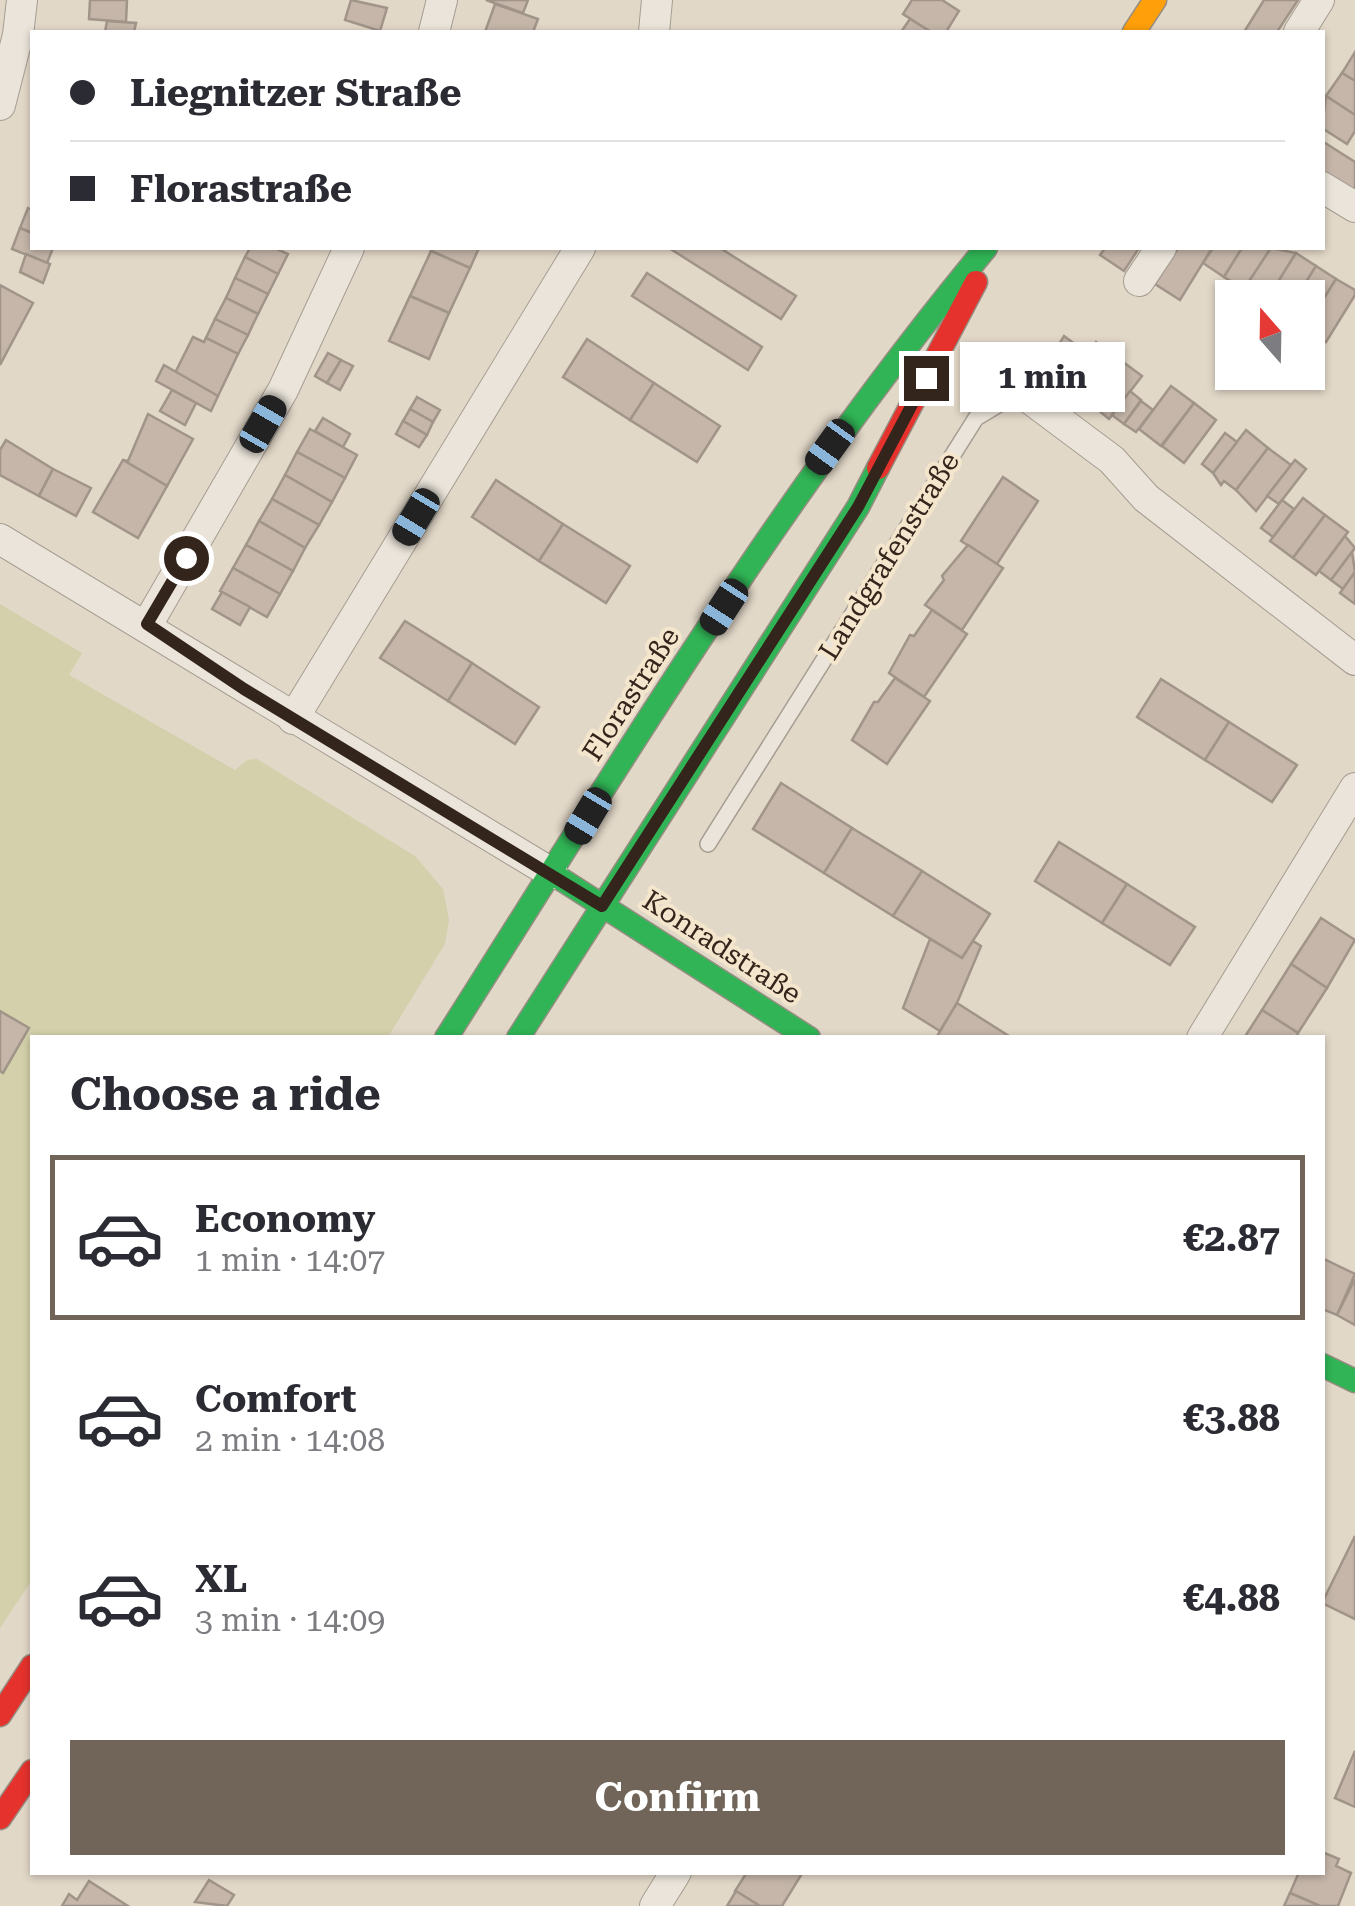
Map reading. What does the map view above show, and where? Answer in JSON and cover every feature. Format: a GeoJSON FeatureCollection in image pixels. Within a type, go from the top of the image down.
{"type":"FeatureCollection","features":[{"type":"Feature","properties":{"kind":"main road"},"geometry":{"type":"LineString","coordinates":[[1135,30],[1155,0]]}},
{"type":"Feature","properties":{"kind":"main road","name":"Florastraße"},"geometry":{"type":"LineString","coordinates":[[448,1035],[808,476],[916,327],[984,250]]}},
{"type":"Feature","properties":{"kind":"main road"},"geometry":{"type":"LineString","coordinates":[[520,1035],[858,507],[993,250]]}},
{"type":"Feature","properties":{"kind":"main road","name":"Konradstraße"},"geometry":{"type":"LineString","coordinates":[[553,874],[803,1035]]}},
{"type":"Feature","properties":{"kind":"main road"},"geometry":{"type":"LineString","coordinates":[[1325,1367],[1355,1382]]}},
{"type":"Feature","properties":{"kind":"main road"},"geometry":{"type":"LineString","coordinates":[[0,1714],[30,1669]]}},
{"type":"Feature","properties":{"kind":"main road"},"geometry":{"type":"LineString","coordinates":[[0,1818],[30,1774]]}},
{"type":"Feature","properties":{"kind":"street"},"geometry":{"type":"LineString","coordinates":[[0,105],[18,35],[22,0]]}},
{"type":"Feature","properties":{"kind":"street"},"geometry":{"type":"LineString","coordinates":[[434,30],[442,0]]}},
{"type":"Feature","properties":{"kind":"street"},"geometry":{"type":"LineString","coordinates":[[654,30],[656,0]]}},
{"type":"Feature","properties":{"kind":"street"},"geometry":{"type":"LineString","coordinates":[[1300,30],[1319,0]]}},
{"type":"Feature","properties":{"kind":"street"},"geometry":{"type":"LineString","coordinates":[[1325,189],[1355,207]]}},
{"type":"Feature","properties":{"kind":"street"},"geometry":{"type":"LineString","coordinates":[[147,624],[282,390],[348,250]]}},
{"type":"Feature","properties":{"kind":"street"},"geometry":{"type":"LineString","coordinates":[[293,718],[579,250]]}},
{"type":"Feature","properties":{"kind":"street"},"geometry":{"type":"LineString","coordinates":[[1139,281],[1160,250]]}},
{"type":"Feature","properties":{"kind":"street","name":"Landgrafenstraße"},"geometry":{"type":"LineString","coordinates":[[1029,398],[1112,460],[1146,498],[1355,660]]}},
{"type":"Feature","properties":{"kind":"street"},"geometry":{"type":"LineString","coordinates":[[0,539],[147,624],[293,718],[553,874]]}},
{"type":"Feature","properties":{"kind":"street"},"geometry":{"type":"LineString","coordinates":[[1204,1035],[1355,788]]}},
{"type":"Feature","properties":{"kind":"street"},"geometry":{"type":"LineString","coordinates":[[655,1906],[674,1875]]}},
{"type":"Feature","properties":{"kind":"lane","name":"Landgrafenstraße"},"geometry":{"type":"LineString","coordinates":[[708,844],[976,418],[1001,404],[1029,398]]}},
{"type":"Feature","properties":{"kind":"shaded area"},"geometry":{"type":"Polygon","coordinates":[[[0,604],[82,653],[69,675],[235,770],[247,760],[257,759],[415,856],[443,889],[449,920],[445,944],[389,1035],[30,1035],[30,1583],[0,1628],[0,604]]]}},
{"type":"Feature","properties":{"kind":"building"},"geometry":{"type":"Polygon","coordinates":[[[90,0],[127,0],[126,22],[89,19],[90,0]]]}},
{"type":"Feature","properties":{"kind":"building"},"geometry":{"type":"Polygon","coordinates":[[[351,0],[387,8],[380,30],[345,20],[351,0]]]}},
{"type":"Feature","properties":{"kind":"building"},"geometry":{"type":"Polygon","coordinates":[[[486,0],[528,0],[523,13],[486,0]]]}},
{"type":"Feature","properties":{"kind":"building"},"geometry":{"type":"Polygon","coordinates":[[[912,0],[942,0],[959,11],[947,30],[928,30],[903,14],[912,0]]]}},
{"type":"Feature","properties":{"kind":"building"},"geometry":{"type":"Polygon","coordinates":[[[1264,0],[1298,0],[1278,30],[1245,30],[1264,0]]]}},
{"type":"Feature","properties":{"kind":"building"},"geometry":{"type":"Polygon","coordinates":[[[495,4],[538,19],[534,30],[486,30],[495,4]]]}},
{"type":"Feature","properties":{"kind":"building"},"geometry":{"type":"Polygon","coordinates":[[[910,19],[928,30],[902,30],[910,19]]]}},
{"type":"Feature","properties":{"kind":"building"},"geometry":{"type":"Polygon","coordinates":[[[107,21],[136,23],[134,30],[105,30],[107,21]]]}},
{"type":"Feature","properties":{"kind":"building"},"geometry":{"type":"Polygon","coordinates":[[[1355,52],[1355,81],[1342,73],[1355,52]]]}},
{"type":"Feature","properties":{"kind":"building"},"geometry":{"type":"Polygon","coordinates":[[[1342,73],[1355,81],[1355,115],[1326,96],[1342,73]]]}},
{"type":"Feature","properties":{"kind":"building"},"geometry":{"type":"Polygon","coordinates":[[[1326,96],[1355,115],[1355,131],[1347,144],[1325,130],[1326,96]]]}},
{"type":"Feature","properties":{"kind":"building"},"geometry":{"type":"Polygon","coordinates":[[[1325,143],[1355,162],[1355,194],[1325,175],[1325,143]]]}},
{"type":"Feature","properties":{"kind":"building"},"geometry":{"type":"Polygon","coordinates":[[[28,208],[30,232],[20,228],[28,208]]]}},
{"type":"Feature","properties":{"kind":"building"},"geometry":{"type":"Polygon","coordinates":[[[20,228],[30,232],[30,250],[52,250],[47,263],[12,249],[20,228]]]}},
{"type":"Feature","properties":{"kind":"building"},"geometry":{"type":"Polygon","coordinates":[[[249,250],[279,250],[288,254],[278,274],[245,257],[249,250]]]}},
{"type":"Feature","properties":{"kind":"building"},"geometry":{"type":"Polygon","coordinates":[[[432,250],[478,250],[470,268],[432,250]]]}},
{"type":"Feature","properties":{"kind":"building"},"geometry":{"type":"Polygon","coordinates":[[[672,250],[723,250],[796,296],[781,319],[672,250]]]}},
{"type":"Feature","properties":{"kind":"building"},"geometry":{"type":"Polygon","coordinates":[[[1104,250],[1138,250],[1124,271],[1100,255],[1104,250]]]}},
{"type":"Feature","properties":{"kind":"building"},"geometry":{"type":"Polygon","coordinates":[[[1177,250],[1211,250],[1180,300],[1155,284],[1177,250]]]}},
{"type":"Feature","properties":{"kind":"building"},"geometry":{"type":"Polygon","coordinates":[[[1212,250],[1241,250],[1224,277],[1203,263],[1212,250]]]}},
{"type":"Feature","properties":{"kind":"building"},"geometry":{"type":"Polygon","coordinates":[[[1241,250],[1270,250],[1250,280],[1224,277],[1241,250]]]}},
{"type":"Feature","properties":{"kind":"building"},"geometry":{"type":"Polygon","coordinates":[[[1270,250],[1296,253],[1279,280],[1250,280],[1270,250]]]}},
{"type":"Feature","properties":{"kind":"building"},"geometry":{"type":"Polygon","coordinates":[[[431,251],[470,268],[449,313],[410,296],[431,251]]]}},
{"type":"Feature","properties":{"kind":"building"},"geometry":{"type":"Polygon","coordinates":[[[1296,253],[1316,266],[1307,280],[1279,280],[1296,253]]]}},
{"type":"Feature","properties":{"kind":"building"},"geometry":{"type":"Polygon","coordinates":[[[26,254],[50,264],[43,283],[20,272],[26,254]]]}},
{"type":"Feature","properties":{"kind":"building"},"geometry":{"type":"Polygon","coordinates":[[[245,257],[278,274],[268,294],[235,278],[245,257]]]}},
{"type":"Feature","properties":{"kind":"building"},"geometry":{"type":"Polygon","coordinates":[[[1316,266],[1336,279],[1325,297],[1325,280],[1307,280],[1316,266]]]}},
{"type":"Feature","properties":{"kind":"building"},"geometry":{"type":"Polygon","coordinates":[[[647,273],[762,347],[748,370],[632,296],[647,273]]]}},
{"type":"Feature","properties":{"kind":"building"},"geometry":{"type":"Polygon","coordinates":[[[235,278],[268,294],[258,314],[226,298],[235,278]]]}},
{"type":"Feature","properties":{"kind":"building"},"geometry":{"type":"Polygon","coordinates":[[[1336,279],[1355,290],[1326,342],[1325,341],[1325,297],[1336,279]]]}},
{"type":"Feature","properties":{"kind":"building"},"geometry":{"type":"Polygon","coordinates":[[[0,285],[33,303],[0,365],[0,285]]]}},
{"type":"Feature","properties":{"kind":"building"},"geometry":{"type":"Polygon","coordinates":[[[410,296],[449,313],[429,359],[389,341],[410,296]]]}},
{"type":"Feature","properties":{"kind":"building"},"geometry":{"type":"Polygon","coordinates":[[[226,298],[258,314],[248,335],[215,319],[226,298]]]}},
{"type":"Feature","properties":{"kind":"building"},"geometry":{"type":"Polygon","coordinates":[[[215,319],[248,335],[238,354],[206,338],[215,319]]]}},
{"type":"Feature","properties":{"kind":"building"},"geometry":{"type":"Polygon","coordinates":[[[1064,336],[1087,353],[1066,380],[1046,365],[1064,336]]]}},
{"type":"Feature","properties":{"kind":"building"},"geometry":{"type":"Polygon","coordinates":[[[193,337],[204,342],[206,338],[238,354],[218,396],[175,373],[193,337]]]}},
{"type":"Feature","properties":{"kind":"building"},"geometry":{"type":"Polygon","coordinates":[[[587,339],[654,383],[630,420],[563,377],[587,339]]]}},
{"type":"Feature","properties":{"kind":"building"},"geometry":{"type":"Polygon","coordinates":[[[1096,342],[1119,359],[1086,401],[1064,384],[1096,342]]]}},
{"type":"Feature","properties":{"kind":"building"},"geometry":{"type":"Polygon","coordinates":[[[328,353],[341,360],[327,383],[315,376],[328,353]]]}},
{"type":"Feature","properties":{"kind":"building"},"geometry":{"type":"Polygon","coordinates":[[[1119,359],[1142,376],[1109,419],[1087,401],[1119,359]]]}},
{"type":"Feature","properties":{"kind":"building"},"geometry":{"type":"Polygon","coordinates":[[[341,360],[353,366],[340,390],[327,383],[341,360]]]}},
{"type":"Feature","properties":{"kind":"building"},"geometry":{"type":"Polygon","coordinates":[[[164,365],[218,396],[211,411],[156,381],[164,365]]]}},
{"type":"Feature","properties":{"kind":"building"},"geometry":{"type":"Polygon","coordinates":[[[654,383],[720,426],[697,462],[630,420],[654,383]]]}},
{"type":"Feature","properties":{"kind":"building"},"geometry":{"type":"Polygon","coordinates":[[[1171,386],[1194,403],[1161,446],[1139,429],[1171,386]]]}},
{"type":"Feature","properties":{"kind":"building"},"geometry":{"type":"Polygon","coordinates":[[[172,390],[196,403],[185,425],[160,411],[172,390]]]}},
{"type":"Feature","properties":{"kind":"building"},"geometry":{"type":"Polygon","coordinates":[[[1130,391],[1141,400],[1124,424],[1112,415],[1130,391]]]}},
{"type":"Feature","properties":{"kind":"building"},"geometry":{"type":"Polygon","coordinates":[[[417,397],[440,410],[433,422],[410,409],[417,397]]]}},
{"type":"Feature","properties":{"kind":"building"},"geometry":{"type":"Polygon","coordinates":[[[1141,401],[1153,410],[1136,432],[1124,424],[1141,401]]]}},
{"type":"Feature","properties":{"kind":"building"},"geometry":{"type":"Polygon","coordinates":[[[1194,403],[1216,420],[1184,463],[1162,446],[1194,403]]]}},
{"type":"Feature","properties":{"kind":"building"},"geometry":{"type":"Polygon","coordinates":[[[410,409],[433,422],[427,435],[403,421],[410,409]]]}},
{"type":"Feature","properties":{"kind":"building"},"geometry":{"type":"Polygon","coordinates":[[[148,414],[193,439],[167,486],[123,460],[128,461],[148,414]]]}},
{"type":"Feature","properties":{"kind":"building"},"geometry":{"type":"Polygon","coordinates":[[[323,418],[350,434],[343,447],[315,431],[323,418]]]}},
{"type":"Feature","properties":{"kind":"building"},"geometry":{"type":"Polygon","coordinates":[[[403,421],[427,435],[419,447],[396,434],[403,421]]]}},
{"type":"Feature","properties":{"kind":"building"},"geometry":{"type":"Polygon","coordinates":[[[310,429],[357,455],[345,478],[297,452],[310,429]]]}},
{"type":"Feature","properties":{"kind":"building"},"geometry":{"type":"Polygon","coordinates":[[[1246,430],[1268,448],[1236,490],[1224,481],[1221,485],[1213,473],[1246,430]]]}},
{"type":"Feature","properties":{"kind":"building"},"geometry":{"type":"Polygon","coordinates":[[[1225,433],[1237,442],[1213,473],[1202,464],[1225,433]]]}},
{"type":"Feature","properties":{"kind":"building"},"geometry":{"type":"Polygon","coordinates":[[[6,440],[53,469],[39,496],[0,475],[0,450],[6,440]]]}},
{"type":"Feature","properties":{"kind":"building"},"geometry":{"type":"Polygon","coordinates":[[[1268,448],[1291,465],[1256,511],[1236,490],[1268,448]]]}},
{"type":"Feature","properties":{"kind":"building"},"geometry":{"type":"Polygon","coordinates":[[[297,452],[345,478],[332,502],[285,475],[297,452]]]}},
{"type":"Feature","properties":{"kind":"building"},"geometry":{"type":"Polygon","coordinates":[[[123,460],[167,486],[138,538],[93,512],[123,460]]]}},
{"type":"Feature","properties":{"kind":"building"},"geometry":{"type":"Polygon","coordinates":[[[1295,460],[1306,469],[1279,504],[1267,496],[1295,460]]]}},
{"type":"Feature","properties":{"kind":"building"},"geometry":{"type":"Polygon","coordinates":[[[53,469],[91,488],[76,516],[39,496],[53,469]]]}},
{"type":"Feature","properties":{"kind":"building"},"geometry":{"type":"Polygon","coordinates":[[[285,475],[332,502],[319,525],[272,499],[285,475]]]}},
{"type":"Feature","properties":{"kind":"building"},"geometry":{"type":"Polygon","coordinates":[[[1003,477],[1038,501],[997,564],[961,541],[1003,477]]]}},
{"type":"Feature","properties":{"kind":"building"},"geometry":{"type":"Polygon","coordinates":[[[496,480],[563,524],[539,561],[472,517],[496,480]]]}},
{"type":"Feature","properties":{"kind":"building"},"geometry":{"type":"Polygon","coordinates":[[[1303,498],[1325,515],[1293,558],[1270,541],[1303,498]]]}},
{"type":"Feature","properties":{"kind":"building"},"geometry":{"type":"Polygon","coordinates":[[[272,499],[319,525],[305,548],[259,521],[272,499]]]}},
{"type":"Feature","properties":{"kind":"building"},"geometry":{"type":"Polygon","coordinates":[[[1282,500],[1294,509],[1273,537],[1261,528],[1282,500]]]}},
{"type":"Feature","properties":{"kind":"building"},"geometry":{"type":"Polygon","coordinates":[[[1325,515],[1348,532],[1316,575],[1293,558],[1325,515]]]}},
{"type":"Feature","properties":{"kind":"building"},"geometry":{"type":"Polygon","coordinates":[[[259,521],[305,548],[293,571],[246,545],[259,521]]]}},
{"type":"Feature","properties":{"kind":"building"},"geometry":{"type":"Polygon","coordinates":[[[563,524],[630,566],[606,603],[539,561],[563,524]]]}},
{"type":"Feature","properties":{"kind":"building"},"geometry":{"type":"Polygon","coordinates":[[[1345,536],[1355,548],[1331,580],[1319,571],[1345,536]]]}},
{"type":"Feature","properties":{"kind":"building"},"geometry":{"type":"Polygon","coordinates":[[[246,545],[293,571],[280,594],[233,568],[246,545]]]}},
{"type":"Feature","properties":{"kind":"building"},"geometry":{"type":"Polygon","coordinates":[[[968,545],[1003,568],[962,630],[925,605],[944,580],[942,576],[968,545]]]}},
{"type":"Feature","properties":{"kind":"building"},"geometry":{"type":"Polygon","coordinates":[[[1352,552],[1355,572],[1343,589],[1331,580],[1352,552]]]}},
{"type":"Feature","properties":{"kind":"building"},"geometry":{"type":"Polygon","coordinates":[[[233,568],[280,594],[267,617],[220,591],[233,568]]]}},
{"type":"Feature","properties":{"kind":"building"},"geometry":{"type":"Polygon","coordinates":[[[1355,572],[1355,604],[1340,593],[1355,572]]]}},
{"type":"Feature","properties":{"kind":"building"},"geometry":{"type":"Polygon","coordinates":[[[222,592],[250,607],[240,625],[212,609],[222,592]]]}},
{"type":"Feature","properties":{"kind":"building"},"geometry":{"type":"Polygon","coordinates":[[[932,610],[967,634],[924,697],[889,673],[910,635],[914,636],[932,610]]]}},
{"type":"Feature","properties":{"kind":"building"},"geometry":{"type":"Polygon","coordinates":[[[405,621],[472,663],[448,701],[380,658],[405,621]]]}},
{"type":"Feature","properties":{"kind":"building"},"geometry":{"type":"Polygon","coordinates":[[[472,663],[539,707],[515,744],[448,701],[472,663]]]}},
{"type":"Feature","properties":{"kind":"building"},"geometry":{"type":"Polygon","coordinates":[[[895,678],[930,701],[887,764],[852,740],[874,702],[878,702],[895,678]]]}},
{"type":"Feature","properties":{"kind":"building"},"geometry":{"type":"Polygon","coordinates":[[[1161,679],[1229,722],[1205,760],[1137,717],[1161,679]]]}},
{"type":"Feature","properties":{"kind":"building"},"geometry":{"type":"Polygon","coordinates":[[[1229,722],[1297,765],[1272,802],[1205,760],[1229,722]]]}},
{"type":"Feature","properties":{"kind":"building"},"geometry":{"type":"Polygon","coordinates":[[[781,783],[852,828],[824,873],[753,829],[781,783]]]}},
{"type":"Feature","properties":{"kind":"building"},"geometry":{"type":"Polygon","coordinates":[[[852,828],[922,871],[893,916],[824,873],[852,828]]]}},
{"type":"Feature","properties":{"kind":"building"},"geometry":{"type":"Polygon","coordinates":[[[1059,842],[1127,884],[1102,923],[1035,881],[1059,842]]]}},
{"type":"Feature","properties":{"kind":"building"},"geometry":{"type":"Polygon","coordinates":[[[922,871],[990,914],[962,958],[893,916],[922,871]]]}},
{"type":"Feature","properties":{"kind":"building"},"geometry":{"type":"Polygon","coordinates":[[[1127,884],[1195,927],[1170,965],[1102,923],[1127,884]]]}},
{"type":"Feature","properties":{"kind":"building"},"geometry":{"type":"Polygon","coordinates":[[[1321,918],[1355,940],[1327,988],[1291,964],[1321,918]]]}},
{"type":"Feature","properties":{"kind":"building"},"geometry":{"type":"Polygon","coordinates":[[[930,939],[962,958],[973,941],[981,946],[957,1003],[940,1031],[903,1008],[930,939]]]}},
{"type":"Feature","properties":{"kind":"building"},"geometry":{"type":"Polygon","coordinates":[[[1291,964],[1327,988],[1298,1033],[1262,1010],[1291,964]]]}},
{"type":"Feature","properties":{"kind":"building"},"geometry":{"type":"Polygon","coordinates":[[[957,1003],[1007,1035],[938,1035],[957,1003]]]}},
{"type":"Feature","properties":{"kind":"building"},"geometry":{"type":"Polygon","coordinates":[[[1262,1010],[1298,1033],[1297,1035],[1246,1035],[1262,1010]]]}},
{"type":"Feature","properties":{"kind":"building"},"geometry":{"type":"Polygon","coordinates":[[[0,1011],[29,1028],[3,1073],[0,1071],[0,1011]]]}},
{"type":"Feature","properties":{"kind":"building"},"geometry":{"type":"Polygon","coordinates":[[[1325,1259],[1355,1274],[1337,1315],[1325,1310],[1325,1259]]]}},
{"type":"Feature","properties":{"kind":"building"},"geometry":{"type":"Polygon","coordinates":[[[1355,1279],[1355,1325],[1337,1315],[1355,1279]]]}},
{"type":"Feature","properties":{"kind":"building"},"geometry":{"type":"Polygon","coordinates":[[[1355,1536],[1355,1619],[1325,1604],[1325,1597],[1355,1536]]]}},
{"type":"Feature","properties":{"kind":"building"},"geometry":{"type":"Polygon","coordinates":[[[1355,1751],[1355,1807],[1335,1798],[1355,1751]]]}},
{"type":"Feature","properties":{"kind":"building"},"geometry":{"type":"Polygon","coordinates":[[[1325,1853],[1339,1859],[1336,1866],[1351,1873],[1338,1906],[1320,1906],[1290,1893],[1298,1875],[1325,1875],[1325,1853]]]}},
{"type":"Feature","properties":{"kind":"building"},"geometry":{"type":"Polygon","coordinates":[[[745,1875],[801,1875],[782,1906],[760,1906],[735,1891],[745,1875]]]}},
{"type":"Feature","properties":{"kind":"building"},"geometry":{"type":"Polygon","coordinates":[[[209,1880],[234,1895],[227,1906],[195,1902],[209,1880]]]}},
{"type":"Feature","properties":{"kind":"building"},"geometry":{"type":"Polygon","coordinates":[[[89,1881],[128,1906],[62,1906],[69,1894],[77,1900],[89,1881]]]}},
{"type":"Feature","properties":{"kind":"building"},"geometry":{"type":"Polygon","coordinates":[[[736,1891],[760,1906],[727,1906],[736,1891]]]}},
{"type":"Feature","properties":{"kind":"building"},"geometry":{"type":"Polygon","coordinates":[[[1290,1893],[1320,1906],[1284,1906],[1290,1893]]]}},
{"type":"Feature","properties":{"kind":"traffic: fast"},"geometry":{"type":"LineString","coordinates":[[448,1035],[770,535],[911,342],[984,250]]}},
{"type":"Feature","properties":{"kind":"traffic: fast"},"geometry":{"type":"LineString","coordinates":[[520,1035],[858,507],[878,468]]}},
{"type":"Feature","properties":{"kind":"traffic: fast"},"geometry":{"type":"LineString","coordinates":[[553,874],[804,1035]]}},
{"type":"Feature","properties":{"kind":"traffic: fast"},"geometry":{"type":"LineString","coordinates":[[1325,1366],[1355,1381]]}},
{"type":"Feature","properties":{"kind":"traffic: slow"},"geometry":{"type":"LineString","coordinates":[[1135,30],[1155,0]]}},
{"type":"Feature","properties":{"kind":"traffic: jam"},"geometry":{"type":"LineString","coordinates":[[878,468],[976,282]]}},
{"type":"Feature","properties":{"kind":"traffic: jam"},"geometry":{"type":"LineString","coordinates":[[0,1715],[30,1669]]}},
{"type":"Feature","properties":{"kind":"traffic: jam"},"geometry":{"type":"LineString","coordinates":[[0,1818],[30,1774]]}},
{"type":"Feature","properties":{"kind":"route"},"geometry":{"type":"LineString","coordinates":[[186,558],[147,624],[218,673],[602,906],[858,507],[926,378]]}}]}
